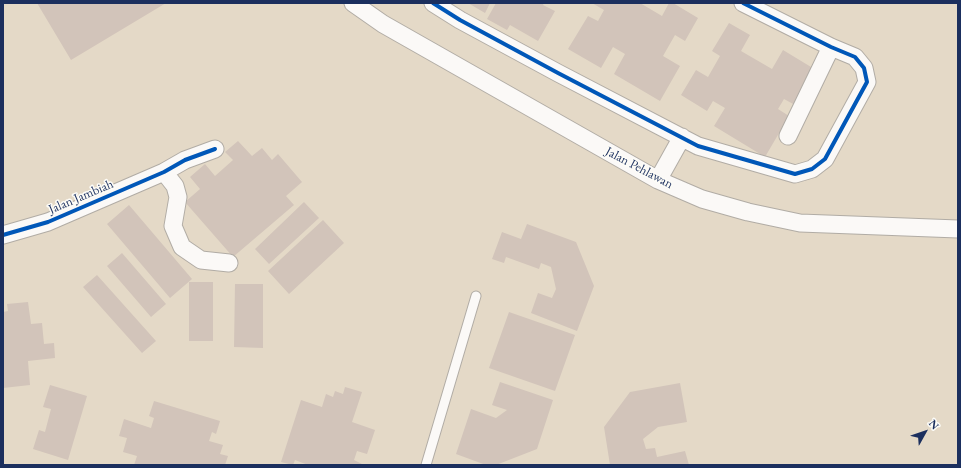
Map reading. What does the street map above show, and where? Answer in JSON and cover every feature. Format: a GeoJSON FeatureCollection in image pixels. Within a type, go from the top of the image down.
{"type":"FeatureCollection","features":[{"type":"Feature","properties":{"kind":"street","name":"Jalan Pehlawan"},"geometry":{"type":"LineString","coordinates":[[353,3],[383,24],[658,180],[702,198],[748,212],[800,223],[958,229]]}},
{"type":"Feature","properties":{"kind":"street"},"geometry":{"type":"LineString","coordinates":[[433,3],[460,20],[558,73],[698,146],[795,174],[812,170],[825,159],[867,82],[864,68],[856,57],[831,47],[743,3]]}},
{"type":"Feature","properties":{"kind":"street"},"geometry":{"type":"LineString","coordinates":[[788,136],[831,47]]}},
{"type":"Feature","properties":{"kind":"street"},"geometry":{"type":"LineString","coordinates":[[658,180],[682,137]]}},
{"type":"Feature","properties":{"kind":"street","name":"Jalan Jambiah"},"geometry":{"type":"LineString","coordinates":[[3,235],[48,222],[164,172],[185,160],[215,149]]}},
{"type":"Feature","properties":{"kind":"street"},"geometry":{"type":"LineString","coordinates":[[164,172],[175,186],[178,197],[173,226],[182,247],[201,260],[229,263]]}},
{"type":"Feature","properties":{"kind":"lane"},"geometry":{"type":"LineString","coordinates":[[426,465],[476,296]]}},
{"type":"Feature","properties":{"kind":"building"},"geometry":{"type":"Polygon","coordinates":[[[37,3],[166,3],[71,60],[37,3]]]}},
{"type":"Feature","properties":{"kind":"building"},"geometry":{"type":"Polygon","coordinates":[[[468,3],[490,3],[485,13],[468,3]]]}},
{"type":"Feature","properties":{"kind":"building"},"geometry":{"type":"Polygon","coordinates":[[[496,3],[544,3],[543,5],[555,11],[538,41],[510,25],[507,30],[487,19],[496,3]]]}},
{"type":"Feature","properties":{"kind":"building"},"geometry":{"type":"Polygon","coordinates":[[[592,3],[640,3],[662,16],[669,3],[673,3],[698,18],[685,41],[675,35],[663,56],[680,66],[660,101],[614,74],[625,54],[613,47],[601,68],[568,49],[588,16],[598,21],[604,10],[592,3]]]}},
{"type":"Feature","properties":{"kind":"building"},"geometry":{"type":"Polygon","coordinates":[[[729,23],[750,35],[741,51],[772,69],[783,50],[816,70],[795,105],[784,99],[778,109],[789,116],[765,157],[714,126],[725,108],[713,101],[707,111],[681,95],[696,70],[708,77],[720,56],[712,51],[729,23]]]}},
{"type":"Feature","properties":{"kind":"building"},"geometry":{"type":"Polygon","coordinates":[[[238,141],[252,156],[262,148],[272,160],[278,154],[302,182],[286,196],[294,205],[233,257],[185,202],[200,189],[190,177],[205,164],[215,176],[233,160],[225,152],[238,141]]]}},
{"type":"Feature","properties":{"kind":"building"},"geometry":{"type":"Polygon","coordinates":[[[304,202],[319,218],[269,264],[255,249],[304,202]]]}},
{"type":"Feature","properties":{"kind":"building"},"geometry":{"type":"Polygon","coordinates":[[[129,205],[192,279],[170,298],[107,224],[129,205]]]}},
{"type":"Feature","properties":{"kind":"building"},"geometry":{"type":"Polygon","coordinates":[[[323,220],[344,243],[289,294],[268,271],[323,220]]]}},
{"type":"Feature","properties":{"kind":"building"},"geometry":{"type":"Polygon","coordinates":[[[527,224],[576,242],[594,286],[577,331],[531,313],[538,293],[552,298],[556,289],[551,267],[541,263],[539,269],[506,257],[504,263],[492,259],[502,232],[521,239],[527,224]]]}},
{"type":"Feature","properties":{"kind":"building"},"geometry":{"type":"Polygon","coordinates":[[[122,253],[166,304],[151,317],[107,266],[122,253]]]}},
{"type":"Feature","properties":{"kind":"building"},"geometry":{"type":"Polygon","coordinates":[[[97,275],[156,341],[142,353],[83,287],[97,275]]]}},
{"type":"Feature","properties":{"kind":"building"},"geometry":{"type":"Polygon","coordinates":[[[189,282],[213,282],[213,341],[189,341],[189,282]]]}},
{"type":"Feature","properties":{"kind":"building"},"geometry":{"type":"Polygon","coordinates":[[[235,284],[263,284],[263,348],[234,347],[235,284]]]}},
{"type":"Feature","properties":{"kind":"building"},"geometry":{"type":"Polygon","coordinates":[[[28,302],[31,324],[42,323],[44,344],[54,343],[55,358],[28,361],[30,385],[3,388],[3,312],[8,311],[7,304],[28,302]]]}},
{"type":"Feature","properties":{"kind":"building"},"geometry":{"type":"Polygon","coordinates":[[[509,312],[575,335],[555,391],[489,368],[509,312]]]}},
{"type":"Feature","properties":{"kind":"building"},"geometry":{"type":"Polygon","coordinates":[[[500,382],[553,400],[537,449],[496,465],[486,465],[456,454],[471,409],[496,418],[507,410],[492,405],[500,382]]]}},
{"type":"Feature","properties":{"kind":"building"},"geometry":{"type":"Polygon","coordinates":[[[680,383],[687,422],[658,427],[643,439],[646,449],[655,448],[657,457],[685,451],[689,465],[610,465],[604,427],[630,392],[680,383]]]}},
{"type":"Feature","properties":{"kind":"building"},"geometry":{"type":"Polygon","coordinates":[[[50,385],[87,396],[68,460],[33,449],[39,430],[45,432],[51,409],[43,407],[50,385]]]}},
{"type":"Feature","properties":{"kind":"building"},"geometry":{"type":"Polygon","coordinates":[[[345,387],[362,392],[352,422],[375,430],[367,454],[357,451],[354,460],[364,465],[308,465],[295,460],[293,465],[281,462],[301,400],[322,407],[326,394],[333,397],[335,391],[343,394],[345,387]]]}},
{"type":"Feature","properties":{"kind":"building"},"geometry":{"type":"Polygon","coordinates":[[[154,401],[220,421],[216,434],[212,432],[209,441],[223,445],[220,454],[228,456],[225,465],[134,465],[137,456],[123,452],[127,438],[119,436],[124,419],[151,428],[154,418],[149,416],[154,401]]]}},
{"type":"Feature","properties":{"kind":"cycle path"},"geometry":{"type":"LineString","coordinates":[[433,3],[460,20],[558,73],[698,146],[795,174],[812,169],[825,159],[867,82],[864,68],[855,57],[831,47],[743,3]]}},
{"type":"Feature","properties":{"kind":"cycle path"},"geometry":{"type":"LineString","coordinates":[[3,235],[48,222],[164,172],[185,160],[215,149]]}}]}
